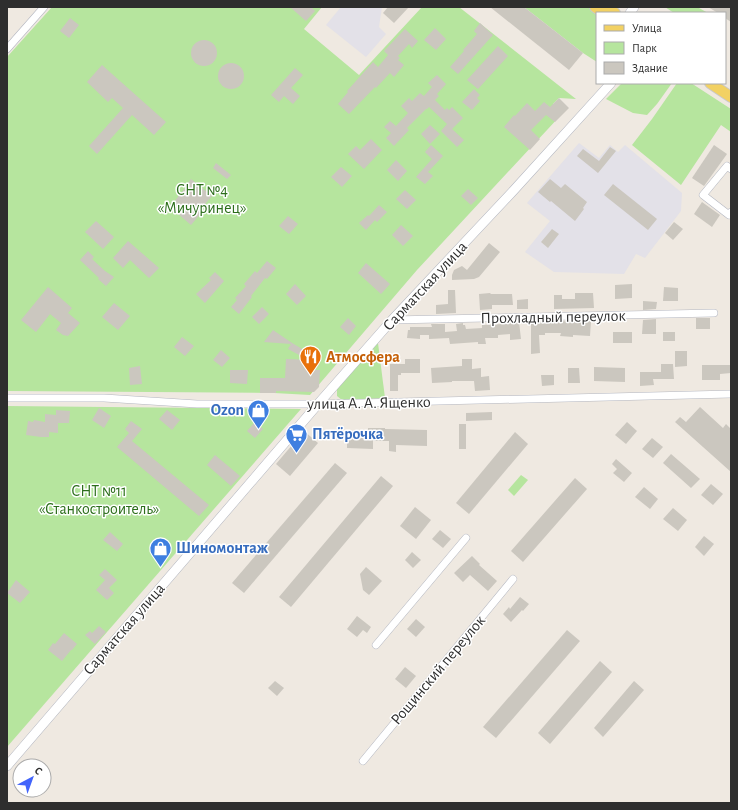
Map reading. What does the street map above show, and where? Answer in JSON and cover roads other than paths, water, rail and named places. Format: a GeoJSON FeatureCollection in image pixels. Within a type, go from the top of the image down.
{"type":"FeatureCollection","features":[{"type":"Feature","properties":{"kind":"main road","name":"Сарматская улица"},"geometry":{"type":"LineString","coordinates":[[7,766],[392,320],[514,190],[610,84]]}},
{"type":"Feature","properties":{"kind":"main road"},"geometry":{"type":"LineString","coordinates":[[712,84],[731,97]]}},
{"type":"Feature","properties":{"kind":"street"},"geometry":{"type":"LineString","coordinates":[[7,49],[44,7]]}},
{"type":"Feature","properties":{"kind":"street"},"geometry":{"type":"LineString","coordinates":[[731,169],[726,166],[703,195],[729,215],[731,212]]}},
{"type":"Feature","properties":{"kind":"street","name":"Прохладный переулок"},"geometry":{"type":"LineString","coordinates":[[392,320],[714,313]]}},
{"type":"Feature","properties":{"kind":"street","name":"улица А. А. Ященко"},"geometry":{"type":"LineString","coordinates":[[7,398],[104,398],[197,404],[318,404],[731,394]]}},
{"type":"Feature","properties":{"kind":"street"},"geometry":{"type":"LineString","coordinates":[[376,645],[466,538]]}},
{"type":"Feature","properties":{"kind":"street","name":"Рощинский переулок"},"geometry":{"type":"LineString","coordinates":[[363,761],[513,579]]}},
{"type":"Feature","properties":{"kind":"place","name":"Атмосфера"},"geometry":{"type":"Point","coordinates":[310,376]}},
{"type":"Feature","properties":{"kind":"place","name":"Ozon"},"geometry":{"type":"Point","coordinates":[259,430]}},
{"type":"Feature","properties":{"kind":"place","name":"Пятёрочка"},"geometry":{"type":"Point","coordinates":[297,454]}},
{"type":"Feature","properties":{"kind":"place","name":"Шиномонтаж"},"geometry":{"type":"Point","coordinates":[161,568]}},
{"type":"Feature","properties":{"kind":"park label","name":"СНТ №4 «Мичуринец»"},"geometry":{"type":"Point","coordinates":[202,199]}},
{"type":"Feature","properties":{"kind":"park label","name":"СНТ №11 «Станкостроитель»"},"geometry":{"type":"Point","coordinates":[99,500]}}]}
